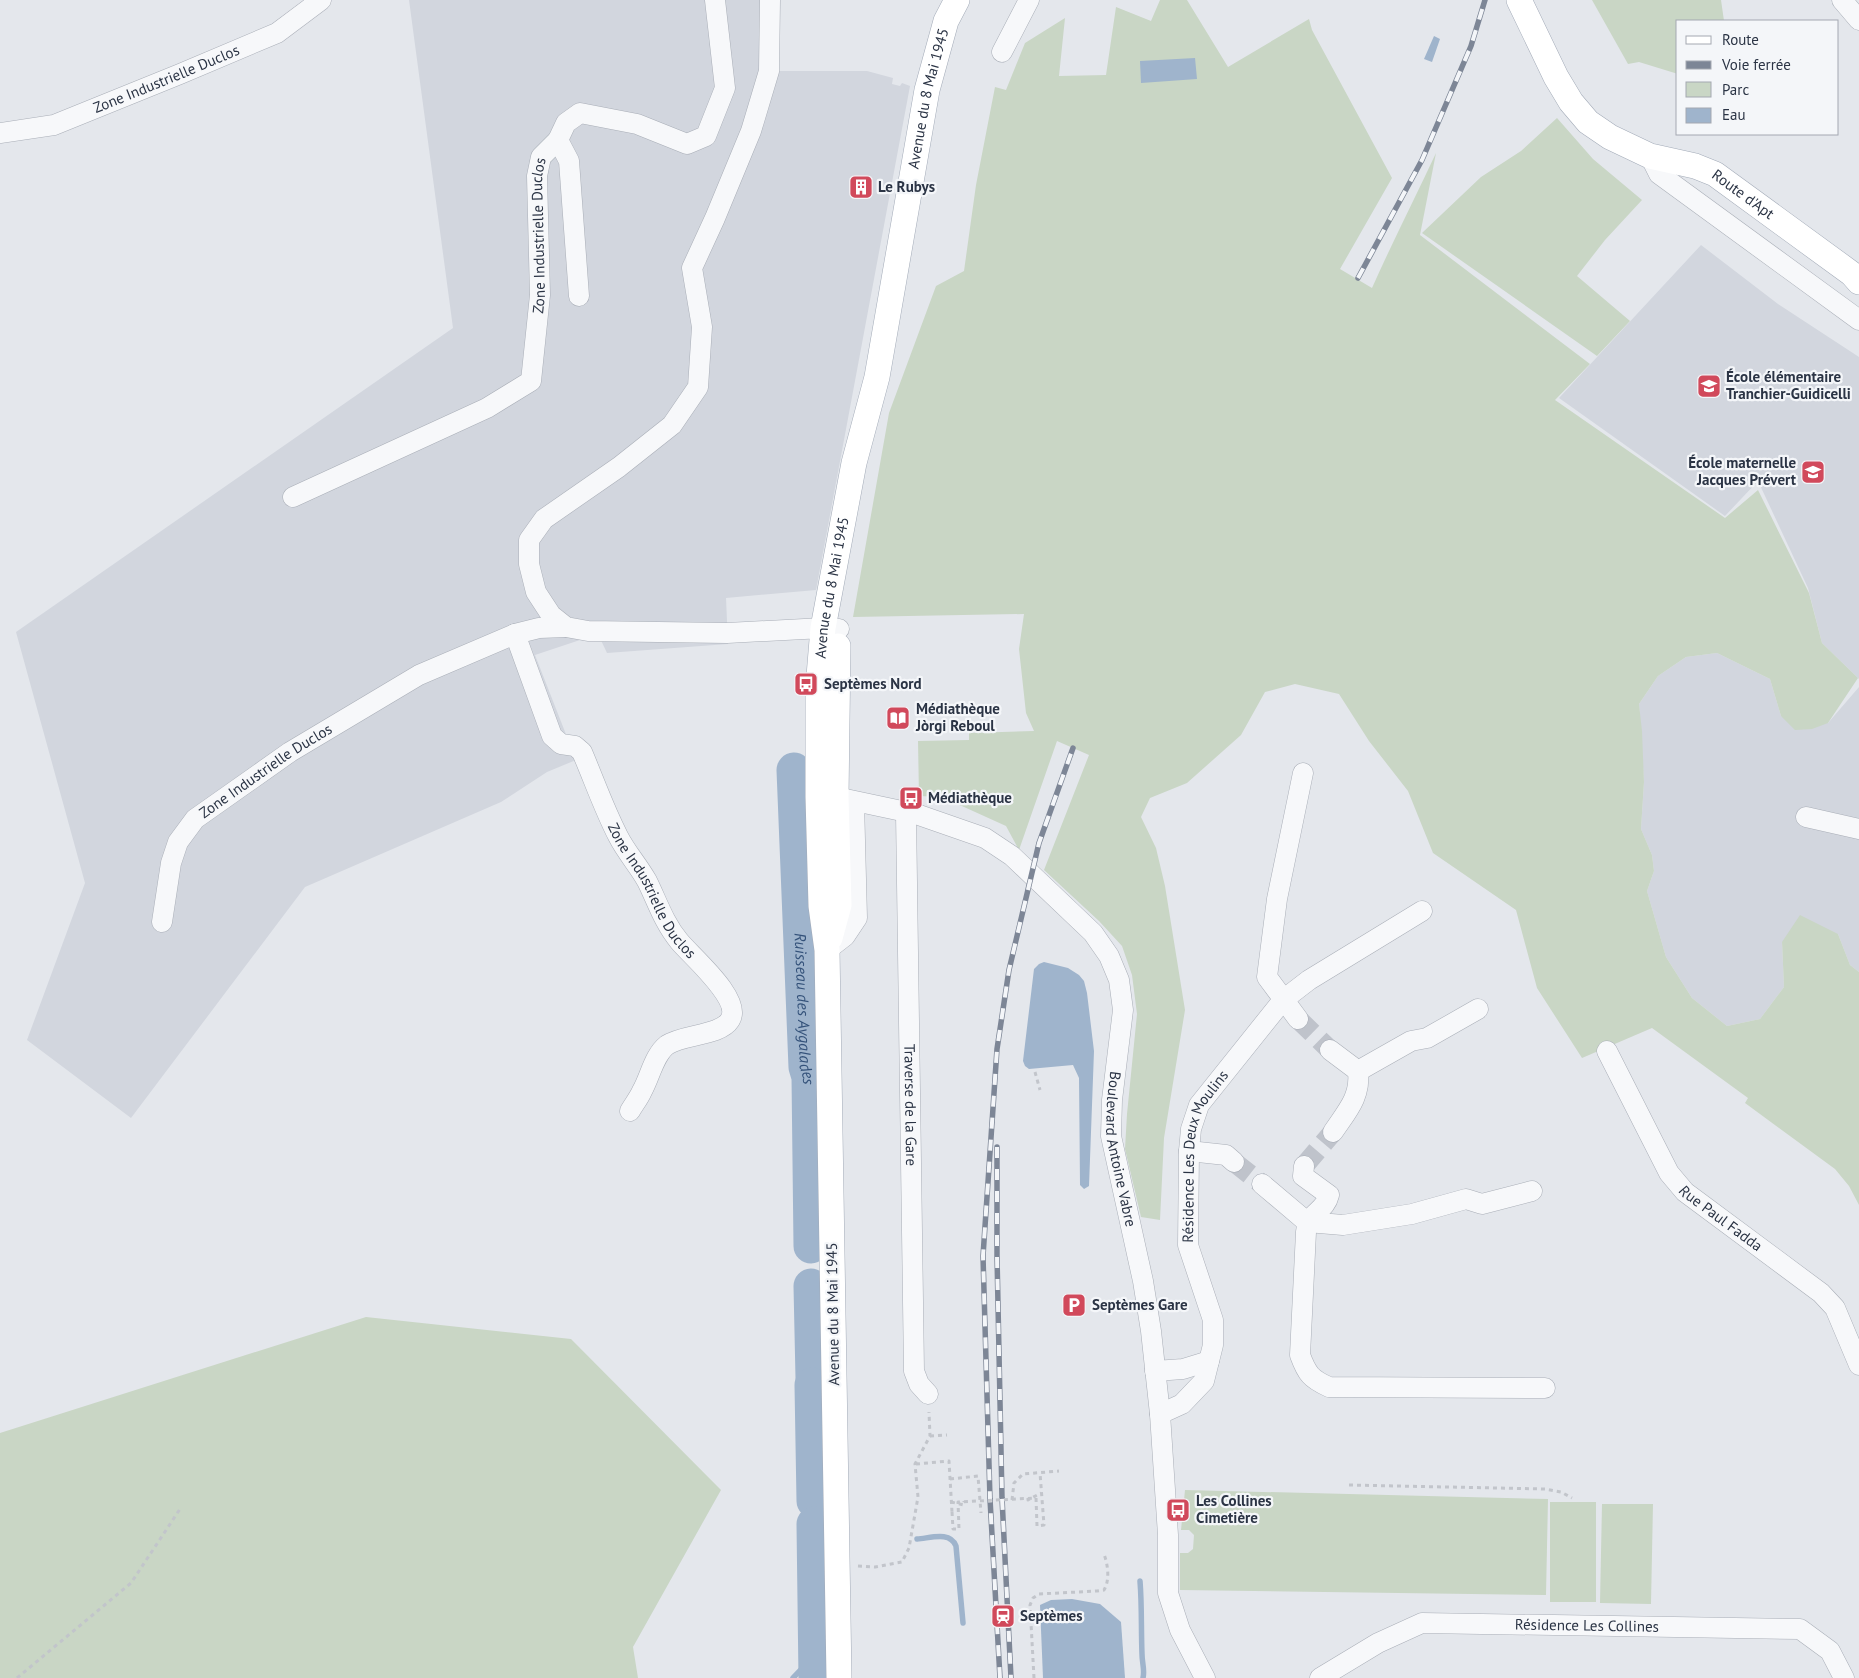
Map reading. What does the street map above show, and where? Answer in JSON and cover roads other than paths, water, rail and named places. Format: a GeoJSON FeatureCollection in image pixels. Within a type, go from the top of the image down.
{"type":"FeatureCollection","features":[{"type":"Feature","properties":{"kind":"main road","name":"Avenue du 8 Mai 1945"},"geometry":{"type":"LineString","coordinates":[[838,1678],[827,950],[821,906],[836,799],[818,688],[831,628],[854,463],[877,377],[927,90],[946,21],[957,0]]}},
{"type":"Feature","properties":{"kind":"main road","name":"Route d'Apt"},"geometry":{"type":"LineString","coordinates":[[1520,0],[1556,77],[1571,102],[1588,122],[1610,137],[1650,156],[1695,166],[1715,174],[1852,274],[1859,282]]}},
{"type":"Feature","properties":{"kind":"main road","name":"Route d'Apt"},"geometry":{"type":"LineString","coordinates":[[1610,137],[1703,154],[1726,164],[1856,260],[1859,260]]}},
{"type":"Feature","properties":{"kind":"street","name":"Zone Industrielle Duclos"},"geometry":{"type":"LineString","coordinates":[[0,133],[54,125],[180,74],[277,33],[322,0]]}},
{"type":"Feature","properties":{"kind":"street","name":"Zone Industrielle Duclos"},"geometry":{"type":"LineString","coordinates":[[293,497],[487,408],[531,381],[540,295],[537,176],[540,157],[558,140],[566,123],[580,113],[637,124],[688,144],[706,136],[725,88],[716,0]]}},
{"type":"Feature","properties":{"kind":"street"},"geometry":{"type":"LineString","coordinates":[[566,627],[551,615],[536,592],[529,564],[529,540],[544,519],[619,467],[672,425],[698,387],[702,326],[692,268],[716,218],[751,131],[769,71],[770,0]]}},
{"type":"Feature","properties":{"kind":"street"},"geometry":{"type":"LineString","coordinates":[[1002,52],[1029,0]]}},
{"type":"Feature","properties":{"kind":"street"},"geometry":{"type":"LineString","coordinates":[[1842,0],[1859,20]]}},
{"type":"Feature","properties":{"kind":"street"},"geometry":{"type":"LineString","coordinates":[[558,140],[569,161],[579,296]]}},
{"type":"Feature","properties":{"kind":"street"},"geometry":{"type":"LineString","coordinates":[[1650,156],[1659,174],[1859,320]]}},
{"type":"Feature","properties":{"kind":"street","name":"Zone Industrielle Duclos"},"geometry":{"type":"LineString","coordinates":[[162,922],[173,856],[178,842],[195,819],[290,752],[419,675],[515,634],[539,628],[566,627],[588,631],[727,633],[831,628]]}},
{"type":"Feature","properties":{"kind":"street","name":"Zone Industrielle Duclos"},"geometry":{"type":"LineString","coordinates":[[515,634],[552,736],[561,744],[575,746],[582,752],[618,836],[646,880],[668,926],[679,941],[714,978],[731,1004],[732,1013],[730,1021],[721,1028],[674,1041],[666,1046],[659,1055],[642,1093],[630,1111]]}},
{"type":"Feature","properties":{"kind":"street"},"geometry":{"type":"LineString","coordinates":[[1298,1019],[1267,977],[1277,899],[1303,773]]}},
{"type":"Feature","properties":{"kind":"street"},"geometry":{"type":"LineString","coordinates":[[827,950],[845,936],[857,918],[836,799]]}},
{"type":"Feature","properties":{"kind":"street","name":"Boulevard Antoine Vabre"},"geometry":{"type":"LineString","coordinates":[[836,799],[906,813],[985,838],[1012,856],[1093,933],[1109,956],[1119,980],[1123,1010],[1112,1100],[1111,1136],[1144,1280],[1156,1371],[1168,1535],[1168,1593],[1180,1630],[1205,1678]]}},
{"type":"Feature","properties":{"kind":"street","name":"Traverse de la Gare"},"geometry":{"type":"LineString","coordinates":[[906,813],[905,855],[914,1371],[919,1384],[928,1394]]}},
{"type":"Feature","properties":{"kind":"street"},"geometry":{"type":"LineString","coordinates":[[1806,817],[1859,829]]}},
{"type":"Feature","properties":{"kind":"street","name":"Résidence Les Deux Moulins"},"geometry":{"type":"LineString","coordinates":[[1160,1414],[1182,1404],[1204,1381],[1213,1345],[1213,1320],[1188,1245],[1188,1151],[1191,1129],[1199,1105],[1283,1000],[1309,980],[1422,910]]}},
{"type":"Feature","properties":{"kind":"street"},"geometry":{"type":"LineString","coordinates":[[1358,1071],[1411,1041],[1427,1038],[1478,1009]]}},
{"type":"Feature","properties":{"kind":"street"},"geometry":{"type":"LineString","coordinates":[[1330,1050],[1358,1071],[1360,1085],[1354,1102],[1333,1132]]}},
{"type":"Feature","properties":{"kind":"street","name":"Rue Paul Fadda"},"geometry":{"type":"LineString","coordinates":[[1607,1051],[1669,1173],[1685,1192],[1821,1293],[1835,1308],[1859,1365]]}},
{"type":"Feature","properties":{"kind":"street"},"geometry":{"type":"LineString","coordinates":[[1188,1151],[1226,1155],[1234,1162]]}},
{"type":"Feature","properties":{"kind":"street"},"geometry":{"type":"LineString","coordinates":[[1304,1166],[1303,1176],[1329,1195],[1328,1202],[1307,1222],[1300,1355],[1305,1370],[1314,1380],[1329,1388],[1545,1388]]}},
{"type":"Feature","properties":{"kind":"street"},"geometry":{"type":"LineString","coordinates":[[1262,1184],[1307,1222],[1343,1225],[1412,1214],[1466,1199],[1482,1204],[1532,1191]]}},
{"type":"Feature","properties":{"kind":"street"},"geometry":{"type":"LineString","coordinates":[[1156,1371],[1183,1369],[1210,1361]]}},
{"type":"Feature","properties":{"kind":"street","name":"Résidence Les Collines"},"geometry":{"type":"LineString","coordinates":[[1320,1678],[1378,1643],[1422,1623],[1800,1628],[1830,1650],[1844,1678]]}},
{"type":"Feature","properties":{"kind":"water"},"geometry":{"type":"Polygon","coordinates":[[[1434,36],[1440,39],[1432,62],[1424,59],[1434,36]]]}},
{"type":"Feature","properties":{"kind":"water"},"geometry":{"type":"Polygon","coordinates":[[[1195,58],[1197,79],[1141,83],[1140,61],[1195,58]]]}},
{"type":"Feature","properties":{"kind":"water"},"geometry":{"type":"Polygon","coordinates":[[[1044,962],[1068,968],[1079,975],[1084,981],[1087,993],[1094,1051],[1089,1186],[1084,1189],[1080,1185],[1079,1078],[1073,1065],[1029,1069],[1023,1061],[1034,969],[1044,962]]]}},
{"type":"Feature","properties":{"kind":"water"},"geometry":{"type":"Polygon","coordinates":[[[1072,1599],[1100,1604],[1121,1622],[1125,1678],[1043,1678],[1040,1605],[1051,1600],[1072,1599]]]}},
{"type":"Feature","properties":{"kind":"waterway","name":"Ruisseau des Aygalades"},"geometry":{"type":"LineString","coordinates":[[794,770],[806,1067],[809,1077],[811,1246]]}},
{"type":"Feature","properties":{"kind":"waterway","name":"Ruisseau des Aygalades"},"geometry":{"type":"LineString","coordinates":[[811,1286],[813,1378]]}},
{"type":"Feature","properties":{"kind":"waterway","name":"Ruisseau des Aygalades"},"geometry":{"type":"LineString","coordinates":[[812,1385],[814,1501]]}},
{"type":"Feature","properties":{"kind":"waterway","name":"Ruisseau des Aygalades"},"geometry":{"type":"LineString","coordinates":[[814,1524],[816,1678]]}},
{"type":"Feature","properties":{"kind":"waterway"},"geometry":{"type":"LineString","coordinates":[[917,1539],[940,1536],[949,1538],[956,1546],[963,1623]]}},
{"type":"Feature","properties":{"kind":"waterway"},"geometry":{"type":"LineString","coordinates":[[1140,1581],[1143,1678]]}},
{"type":"Feature","properties":{"kind":"waterway"},"geometry":{"type":"LineString","coordinates":[[793,1678],[816,1654]]}},
{"type":"Feature","properties":{"kind":"tunnel"},"geometry":{"type":"LineString","coordinates":[[1298,1019],[1330,1050]]}},
{"type":"Feature","properties":{"kind":"tunnel"},"geometry":{"type":"LineString","coordinates":[[1304,1166],[1333,1132]]}},
{"type":"Feature","properties":{"kind":"tunnel"},"geometry":{"type":"LineString","coordinates":[[1234,1162],[1262,1184]]}},
{"type":"Feature","properties":{"kind":"railway"},"geometry":{"type":"LineString","coordinates":[[1358,278],[1422,160],[1471,46],[1485,0]]}},
{"type":"Feature","properties":{"kind":"railway"},"geometry":{"type":"LineString","coordinates":[[1000,1678],[990,1499],[983,1256],[997,1049],[1009,970],[1039,843],[1073,748]]}},
{"type":"Feature","properties":{"kind":"railway"},"geometry":{"type":"LineString","coordinates":[[997,1147],[997,1256],[1002,1498],[1011,1678]]}},
{"type":"Feature","properties":{"kind":"place","name":"Le Rubys"},"geometry":{"type":"Point","coordinates":[861,187]}},
{"type":"Feature","properties":{"kind":"place","name":"École élémentaire Tranchier-Guidicelli"},"geometry":{"type":"Point","coordinates":[1709,386]}},
{"type":"Feature","properties":{"kind":"place","name":"École maternelle Jacques Prévert"},"geometry":{"type":"Point","coordinates":[1813,472]}},
{"type":"Feature","properties":{"kind":"place","name":"Septèmes Nord"},"geometry":{"type":"Point","coordinates":[806,684]}},
{"type":"Feature","properties":{"kind":"place","name":"Médiathèque Jòrgi Reboul"},"geometry":{"type":"Point","coordinates":[898,718]}},
{"type":"Feature","properties":{"kind":"place","name":"Médiathèque"},"geometry":{"type":"Point","coordinates":[911,798]}},
{"type":"Feature","properties":{"kind":"place","name":"Septèmes Gare"},"geometry":{"type":"Point","coordinates":[1074,1305]}},
{"type":"Feature","properties":{"kind":"place","name":"Les Collines Cimetière"},"geometry":{"type":"Point","coordinates":[1178,1510]}},
{"type":"Feature","properties":{"kind":"place","name":"Septèmes"},"geometry":{"type":"Point","coordinates":[1003,1616]}}]}
